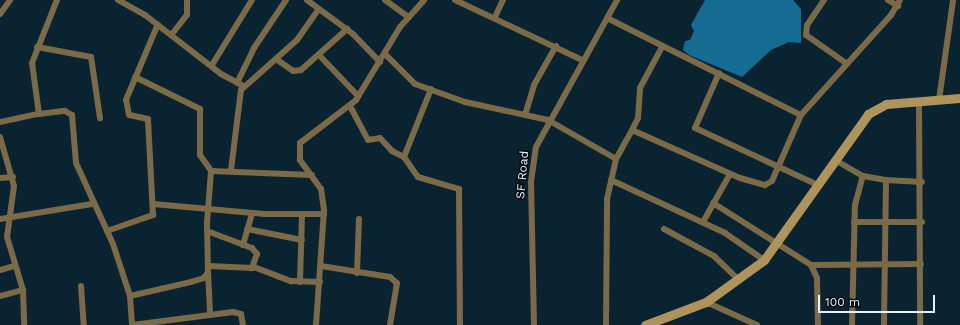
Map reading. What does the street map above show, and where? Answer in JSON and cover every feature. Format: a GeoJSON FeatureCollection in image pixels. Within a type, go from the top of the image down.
{"type":"FeatureCollection","features":[{"type":"Feature","properties":{"kind":"street"},"geometry":{"type":"LineString","coordinates":[[0,14],[10,0]]}},
{"type":"Feature","properties":{"kind":"street"},"geometry":{"type":"LineString","coordinates":[[39,114],[31,73],[37,47],[58,0]]}},
{"type":"Feature","properties":{"kind":"street"},"geometry":{"type":"LineString","coordinates":[[118,0],[158,24],[212,65],[237,83],[244,86]]}},
{"type":"Feature","properties":{"kind":"street"},"geometry":{"type":"LineString","coordinates":[[172,34],[187,15],[188,0]]}},
{"type":"Feature","properties":{"kind":"street"},"geometry":{"type":"LineString","coordinates":[[212,65],[252,0]]}},
{"type":"Feature","properties":{"kind":"street"},"geometry":{"type":"LineString","coordinates":[[237,83],[254,48],[286,0]]}},
{"type":"Feature","properties":{"kind":"street"},"geometry":{"type":"LineString","coordinates":[[307,0],[347,29],[380,62]]}},
{"type":"Feature","properties":{"kind":"street"},"geometry":{"type":"LineString","coordinates":[[385,0],[408,16]]}},
{"type":"Feature","properties":{"kind":"street"},"geometry":{"type":"LineString","coordinates":[[316,325],[322,266],[324,214],[322,189],[300,160],[300,143],[350,106],[380,62],[408,16],[424,0]]}},
{"type":"Feature","properties":{"kind":"street"},"geometry":{"type":"LineString","coordinates":[[455,0],[495,17],[582,60]]}},
{"type":"Feature","properties":{"kind":"street"},"geometry":{"type":"LineString","coordinates":[[495,17],[503,0]]}},
{"type":"Feature","properties":{"kind":"street","name":"SF Road"},"geometry":{"type":"LineString","coordinates":[[534,325],[531,182],[536,147],[548,120],[616,0]]}},
{"type":"Feature","properties":{"kind":"street"},"geometry":{"type":"LineString","coordinates":[[824,0],[807,25],[806,35],[846,63]]}},
{"type":"Feature","properties":{"kind":"street"},"geometry":{"type":"LineString","coordinates":[[632,130],[730,174],[765,185],[772,181],[801,115],[899,3],[888,0]]}},
{"type":"Feature","properties":{"kind":"street"},"geometry":{"type":"LineString","coordinates":[[939,100],[953,0]]}},
{"type":"Feature","properties":{"kind":"street"},"geometry":{"type":"LineString","coordinates":[[231,170],[239,98],[244,86],[297,40],[319,9]]}},
{"type":"Feature","properties":{"kind":"street"},"geometry":{"type":"LineString","coordinates":[[607,18],[662,47],[719,73],[801,115]]}},
{"type":"Feature","properties":{"kind":"street"},"geometry":{"type":"LineString","coordinates":[[107,231],[150,218],[154,204],[148,119],[129,115],[126,106],[126,94],[158,24]]}},
{"type":"Feature","properties":{"kind":"street"},"geometry":{"type":"LineString","coordinates":[[276,59],[296,71],[306,67],[347,29]]}},
{"type":"Feature","properties":{"kind":"street"},"geometry":{"type":"LineString","coordinates":[[525,115],[534,85],[556,46]]}},
{"type":"Feature","properties":{"kind":"street"},"geometry":{"type":"LineString","coordinates":[[37,47],[91,57],[100,118]]}},
{"type":"Feature","properties":{"kind":"street"},"geometry":{"type":"LineString","coordinates":[[606,325],[605,220],[611,180],[616,159],[638,118],[640,88],[662,47]]}},
{"type":"Feature","properties":{"kind":"street"},"geometry":{"type":"LineString","coordinates":[[385,54],[405,76],[431,89],[465,102],[548,120],[616,159]]}},
{"type":"Feature","properties":{"kind":"street"},"geometry":{"type":"LineString","coordinates":[[319,55],[358,96]]}},
{"type":"Feature","properties":{"kind":"street"},"geometry":{"type":"LineString","coordinates":[[719,73],[695,128],[818,184]]}},
{"type":"Feature","properties":{"kind":"street"},"geometry":{"type":"LineString","coordinates":[[135,77],[200,109],[200,155],[212,171],[207,231],[210,313]]}},
{"type":"Feature","properties":{"kind":"street"},"geometry":{"type":"LineString","coordinates":[[404,157],[431,89]]}},
{"type":"Feature","properties":{"kind":"street"},"geometry":{"type":"LineString","coordinates":[[645,325],[706,302],[739,280],[764,260],[779,243],[818,184],[868,114],[886,104],[960,98]]}},
{"type":"Feature","properties":{"kind":"street"},"geometry":{"type":"LineString","coordinates":[[919,101],[922,182],[920,325]]}},
{"type":"Feature","properties":{"kind":"street"},"geometry":{"type":"LineString","coordinates":[[350,106],[368,140],[380,138],[392,151],[404,157],[418,177],[459,189],[460,325]]}},
{"type":"Feature","properties":{"kind":"street"},"geometry":{"type":"LineString","coordinates":[[0,122],[39,114],[65,111],[72,115],[76,163],[92,204],[107,231],[130,296],[132,325],[210,313],[241,314],[243,325]]}},
{"type":"Feature","properties":{"kind":"street"},"geometry":{"type":"LineString","coordinates":[[0,137],[12,177],[7,237],[14,266],[23,290],[24,325]]}},
{"type":"Feature","properties":{"kind":"street"},"geometry":{"type":"LineString","coordinates":[[835,160],[863,176],[886,180],[922,182]]}},
{"type":"Feature","properties":{"kind":"street"},"geometry":{"type":"LineString","coordinates":[[212,171],[231,170],[271,176],[312,175]]}},
{"type":"Feature","properties":{"kind":"street"},"geometry":{"type":"LineString","coordinates":[[703,222],[730,174]]}},
{"type":"Feature","properties":{"kind":"street"},"geometry":{"type":"LineString","coordinates":[[852,325],[854,222],[863,176]]}},
{"type":"Feature","properties":{"kind":"street"},"geometry":{"type":"LineString","coordinates":[[0,178],[12,177]]}},
{"type":"Feature","properties":{"kind":"street"},"geometry":{"type":"LineString","coordinates":[[611,180],[703,222],[764,260]]}},
{"type":"Feature","properties":{"kind":"street"},"geometry":{"type":"LineString","coordinates":[[884,325],[886,180]]}},
{"type":"Feature","properties":{"kind":"street"},"geometry":{"type":"LineString","coordinates":[[0,219],[92,204]]}},
{"type":"Feature","properties":{"kind":"street"},"geometry":{"type":"LineString","coordinates":[[154,204],[252,213],[324,214]]}},
{"type":"Feature","properties":{"kind":"street"},"geometry":{"type":"LineString","coordinates":[[713,204],[779,243],[811,265],[817,278],[818,325]]}},
{"type":"Feature","properties":{"kind":"street"},"geometry":{"type":"LineString","coordinates":[[243,245],[252,213]]}},
{"type":"Feature","properties":{"kind":"street"},"geometry":{"type":"LineString","coordinates":[[300,282],[302,214]]}},
{"type":"Feature","properties":{"kind":"street"},"geometry":{"type":"LineString","coordinates":[[357,273],[359,218]]}},
{"type":"Feature","properties":{"kind":"street"},"geometry":{"type":"LineString","coordinates":[[854,222],[922,222]]}},
{"type":"Feature","properties":{"kind":"street"},"geometry":{"type":"LineString","coordinates":[[247,229],[302,240]]}},
{"type":"Feature","properties":{"kind":"street"},"geometry":{"type":"LineString","coordinates":[[664,229],[714,256],[739,280]]}},
{"type":"Feature","properties":{"kind":"street"},"geometry":{"type":"LineString","coordinates":[[207,231],[243,245],[256,252],[254,267]]}},
{"type":"Feature","properties":{"kind":"street"},"geometry":{"type":"LineString","coordinates":[[811,265],[853,262],[921,264]]}},
{"type":"Feature","properties":{"kind":"street"},"geometry":{"type":"LineString","coordinates":[[0,270],[14,266]]}},
{"type":"Feature","properties":{"kind":"street"},"geometry":{"type":"LineString","coordinates":[[322,266],[390,278],[396,283],[390,325]]}},
{"type":"Feature","properties":{"kind":"street"},"geometry":{"type":"LineString","coordinates":[[209,269],[254,267],[300,282],[320,282]]}},
{"type":"Feature","properties":{"kind":"street"},"geometry":{"type":"LineString","coordinates":[[130,296],[204,278],[209,269]]}},
{"type":"Feature","properties":{"kind":"street"},"geometry":{"type":"LineString","coordinates":[[81,286],[84,325]]}},
{"type":"Feature","properties":{"kind":"street"},"geometry":{"type":"LineString","coordinates":[[0,296],[23,290]]}},
{"type":"Feature","properties":{"kind":"street"},"geometry":{"type":"LineString","coordinates":[[706,302],[757,325]]}},
{"type":"Feature","properties":{"kind":"water"},"geometry":{"type":"Polygon","coordinates":[[[705,0],[793,0],[801,9],[801,43],[789,42],[771,50],[742,77],[689,55],[683,50],[685,41],[690,40],[694,31],[691,25],[705,0]]]}}]}
